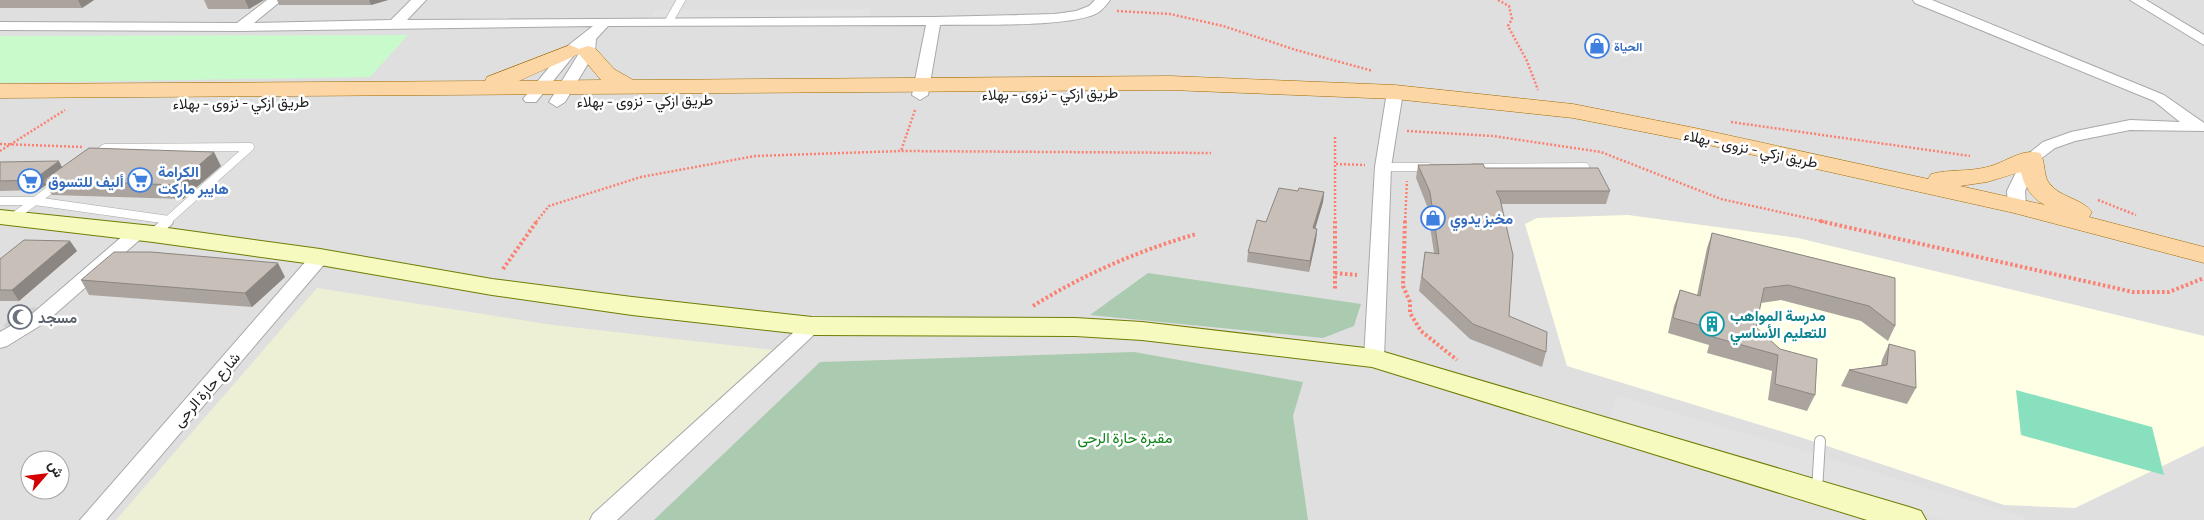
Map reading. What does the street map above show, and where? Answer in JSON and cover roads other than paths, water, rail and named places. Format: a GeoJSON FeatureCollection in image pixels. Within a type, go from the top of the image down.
{"type":"FeatureCollection","features":[{"type":"Feature","properties":{"kind":"main road"},"geometry":{"type":"LineString","coordinates":[[469,88],[509,78],[582,47],[603,72],[614,81],[632,87]]}},
{"type":"Feature","properties":{"kind":"main road","name":"طريق ازكي - نزوى - بهلاء"},"geometry":{"type":"LineString","coordinates":[[0,91],[469,88],[548,95],[632,87],[1164,92],[1291,87],[1395,92],[1573,111],[1906,180],[2017,206],[2204,255]]}},
{"type":"Feature","properties":{"kind":"main road","name":"طريق ازكي - نزوى - بهلاء"},"geometry":{"type":"LineString","coordinates":[[0,104],[921,90]]}},
{"type":"Feature","properties":{"kind":"main road"},"geometry":{"type":"LineString","coordinates":[[1906,180],[1959,179],[1987,176],[2009,170],[2031,158],[2036,184],[2050,198],[2086,215],[2156,241]]}},
{"type":"Feature","properties":{"kind":"street"},"geometry":{"type":"LineString","coordinates":[[240,28],[275,0]]}},
{"type":"Feature","properties":{"kind":"street"},"geometry":{"type":"LineString","coordinates":[[396,24],[419,0]]}},
{"type":"Feature","properties":{"kind":"street"},"geometry":{"type":"LineString","coordinates":[[1920,0],[2159,98],[2201,126]]}},
{"type":"Feature","properties":{"kind":"street"},"geometry":{"type":"LineString","coordinates":[[2137,0],[2204,41]]}},
{"type":"Feature","properties":{"kind":"street"},"geometry":{"type":"LineString","coordinates":[[0,26],[240,28],[669,21],[934,21],[1055,18],[1078,15],[1098,5]]}},
{"type":"Feature","properties":{"kind":"street"},"geometry":{"type":"LineString","coordinates":[[921,90],[934,21]]}},
{"type":"Feature","properties":{"kind":"street"},"geometry":{"type":"LineString","coordinates":[[548,95],[582,47],[604,22]]}},
{"type":"Feature","properties":{"kind":"street"},"geometry":{"type":"LineString","coordinates":[[548,95],[582,47]]}},
{"type":"Feature","properties":{"kind":"street"},"geometry":{"type":"LineString","coordinates":[[1374,358],[1383,167],[1395,92]]}},
{"type":"Feature","properties":{"kind":"street"},"geometry":{"type":"LineString","coordinates":[[2017,206],[2016,191],[2031,158],[2049,145],[2071,137],[2130,125],[2201,126]]}},
{"type":"Feature","properties":{"kind":"street"},"geometry":{"type":"LineString","coordinates":[[4,212],[153,229],[492,287],[632,306],[812,326],[1075,327],[1142,331],[1374,358],[1910,520]]}},
{"type":"Feature","properties":{"kind":"street"},"geometry":{"type":"LineString","coordinates":[[0,341],[40,318],[153,229]]}},
{"type":"Feature","properties":{"kind":"street","name":"شارع حارة الرحى"},"geometry":{"type":"LineString","coordinates":[[92,520],[320,257]]}},
{"type":"Feature","properties":{"kind":"street"},"geometry":{"type":"LineString","coordinates":[[602,520],[812,326]]}},
{"type":"Feature","properties":{"kind":"lane"},"geometry":{"type":"LineString","coordinates":[[669,21],[681,0]]}},
{"type":"Feature","properties":{"kind":"lane"},"geometry":{"type":"LineString","coordinates":[[4,212],[35,201],[153,229],[250,147],[105,148],[89,160]]}},
{"type":"Feature","properties":{"kind":"lane"},"geometry":{"type":"LineString","coordinates":[[1383,167],[1435,167]]}},
{"type":"Feature","properties":{"kind":"lane"},"geometry":{"type":"LineString","coordinates":[[1462,168],[1585,167]]}},
{"type":"Feature","properties":{"kind":"lane"},"geometry":{"type":"LineString","coordinates":[[4,212],[35,201],[66,178]]}},
{"type":"Feature","properties":{"kind":"lane"},"geometry":{"type":"LineString","coordinates":[[1817,491],[1820,441]]}},
{"type":"Feature","properties":{"kind":"place","name":"الحياة"},"geometry":{"type":"Point","coordinates":[1597,46]}},
{"type":"Feature","properties":{"kind":"place","name":"الكرامة هايبر ماركت"},"geometry":{"type":"Point","coordinates":[140,180]}},
{"type":"Feature","properties":{"kind":"place","name":"أليف للتسوق"},"geometry":{"type":"Point","coordinates":[30,181]}},
{"type":"Feature","properties":{"kind":"place","name":"مخبز يدوي"},"geometry":{"type":"Point","coordinates":[1433,218]}},
{"type":"Feature","properties":{"kind":"place","name":"مسجد"},"geometry":{"type":"Point","coordinates":[20,317]}},
{"type":"Feature","properties":{"kind":"place","name":"مدرسة المواهب للتعليم الأساسي"},"geometry":{"type":"Point","coordinates":[1712,324]}},
{"type":"Feature","properties":{"kind":"park label","name":"مقبرة حارة الرحى"},"geometry":{"type":"Point","coordinates":[1125,437]}}]}
